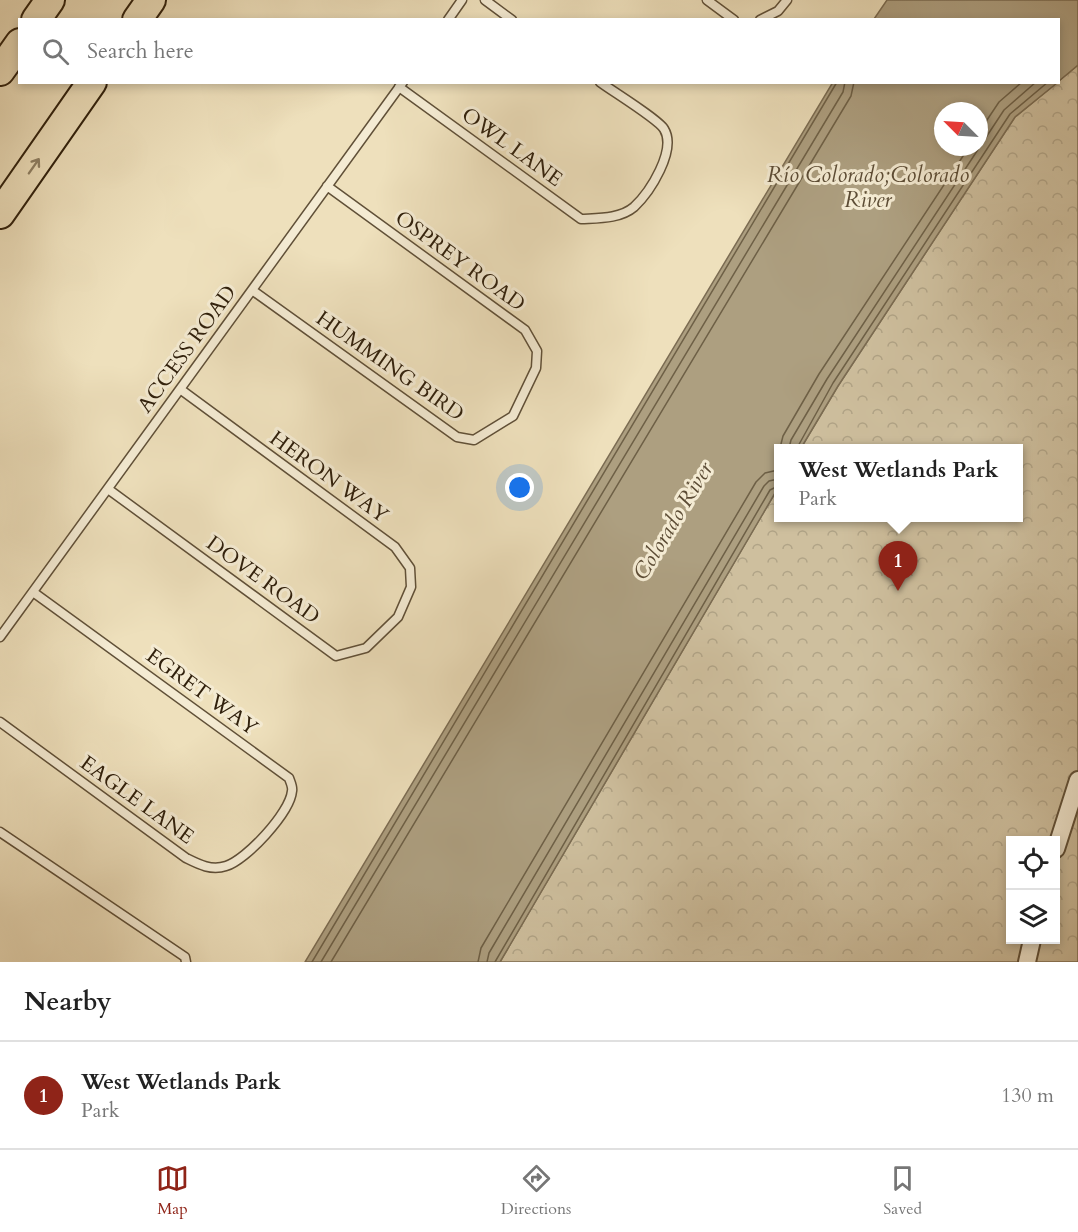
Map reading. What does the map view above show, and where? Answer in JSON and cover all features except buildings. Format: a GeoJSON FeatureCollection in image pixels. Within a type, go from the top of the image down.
{"type":"FeatureCollection","features":[{"type":"Feature","properties":{"kind":"highway"},"geometry":{"type":"LineString","coordinates":[[37,18],[50,0]]}},
{"type":"Feature","properties":{"kind":"highway"},"geometry":{"type":"LineString","coordinates":[[138,18],[151,0]]}},
{"type":"Feature","properties":{"kind":"highway"},"geometry":{"type":"LineString","coordinates":[[0,71],[18,46]]}},
{"type":"Feature","properties":{"kind":"highway"},"geometry":{"type":"LineString","coordinates":[[0,214],[92,84]]}},
{"type":"Feature","properties":{"kind":"street"},"geometry":{"type":"LineString","coordinates":[[1060,836],[1078,780]]}},
{"type":"Feature","properties":{"kind":"street"},"geometry":{"type":"LineString","coordinates":[[1027,962],[1031,944]]}},
{"type":"Feature","properties":{"kind":"lane"},"geometry":{"type":"LineString","coordinates":[[449,18],[462,0]]}},
{"type":"Feature","properties":{"kind":"lane"},"geometry":{"type":"LineString","coordinates":[[485,0],[509,18]]}},
{"type":"Feature","properties":{"kind":"lane"},"geometry":{"type":"LineString","coordinates":[[707,0],[731,18]]}},
{"type":"Feature","properties":{"kind":"lane"},"geometry":{"type":"LineString","coordinates":[[764,18],[778,11],[786,0]]}},
{"type":"Feature","properties":{"kind":"lane","name":"OWL LANE"},"geometry":{"type":"LineString","coordinates":[[401,85],[581,219],[609,218],[634,207],[665,162],[669,147],[664,128],[603,84]]}},
{"type":"Feature","properties":{"kind":"lane","name":"ACCESS ROAD"},"geometry":{"type":"LineString","coordinates":[[0,637],[401,85]]}},
{"type":"Feature","properties":{"kind":"lane","name":"OSPREY ROAD"},"geometry":{"type":"LineString","coordinates":[[327,186],[525,330],[537,351],[536,368],[513,416]]}},
{"type":"Feature","properties":{"kind":"lane","name":"HUMMING BIRD"},"geometry":{"type":"LineString","coordinates":[[252,290],[457,437],[474,440],[513,416]]}},
{"type":"Feature","properties":{"kind":"lane","name":"HERON WAY"},"geometry":{"type":"LineString","coordinates":[[180,389],[394,547],[410,568],[411,587],[398,617]]}},
{"type":"Feature","properties":{"kind":"lane","name":"DOVE ROAD"},"geometry":{"type":"LineString","coordinates":[[108,489],[336,656],[366,648],[398,617]]}},
{"type":"Feature","properties":{"kind":"lane","name":"EGRET WAY"},"geometry":{"type":"LineString","coordinates":[[33,592],[289,778],[292,791],[285,808],[260,842]]}},
{"type":"Feature","properties":{"kind":"lane","name":"EAGLE LANE"},"geometry":{"type":"LineString","coordinates":[[0,722],[186,858],[204,867],[226,866],[260,842]]}},
{"type":"Feature","properties":{"kind":"lane"},"geometry":{"type":"LineString","coordinates":[[0,832],[185,957],[186,962]]}},
{"type":"Feature","properties":{"kind":"green space"},"geometry":{"type":"Polygon","coordinates":[[[1078,65],[1078,962],[500,962],[774,495],[774,522],[1023,522],[1023,444],[803,444],[838,386],[1015,117],[1055,84],[1060,84],[1060,80],[1078,65]]]}},
{"type":"Feature","properties":{"kind":"water"},"geometry":{"type":"Polygon","coordinates":[[[887,0],[1078,0],[1078,65],[1060,80],[1060,18],[875,18],[887,0]]]}},
{"type":"Feature","properties":{"kind":"water","name":"Río Colorado;Colorado River"},"geometry":{"type":"Polygon","coordinates":[[[832,84],[1056,84],[1015,117],[838,386],[803,444],[774,444],[774,495],[500,962],[305,962],[832,84]]]}},
{"type":"Feature","properties":{"kind":"place","name":"West Wetlands Park"},"geometry":{"type":"Point","coordinates":[898,591]}},
{"type":"Feature","properties":{"kind":"water label","name":"Colorado River"},"geometry":{"type":"Point","coordinates":[673,521]}}]}
